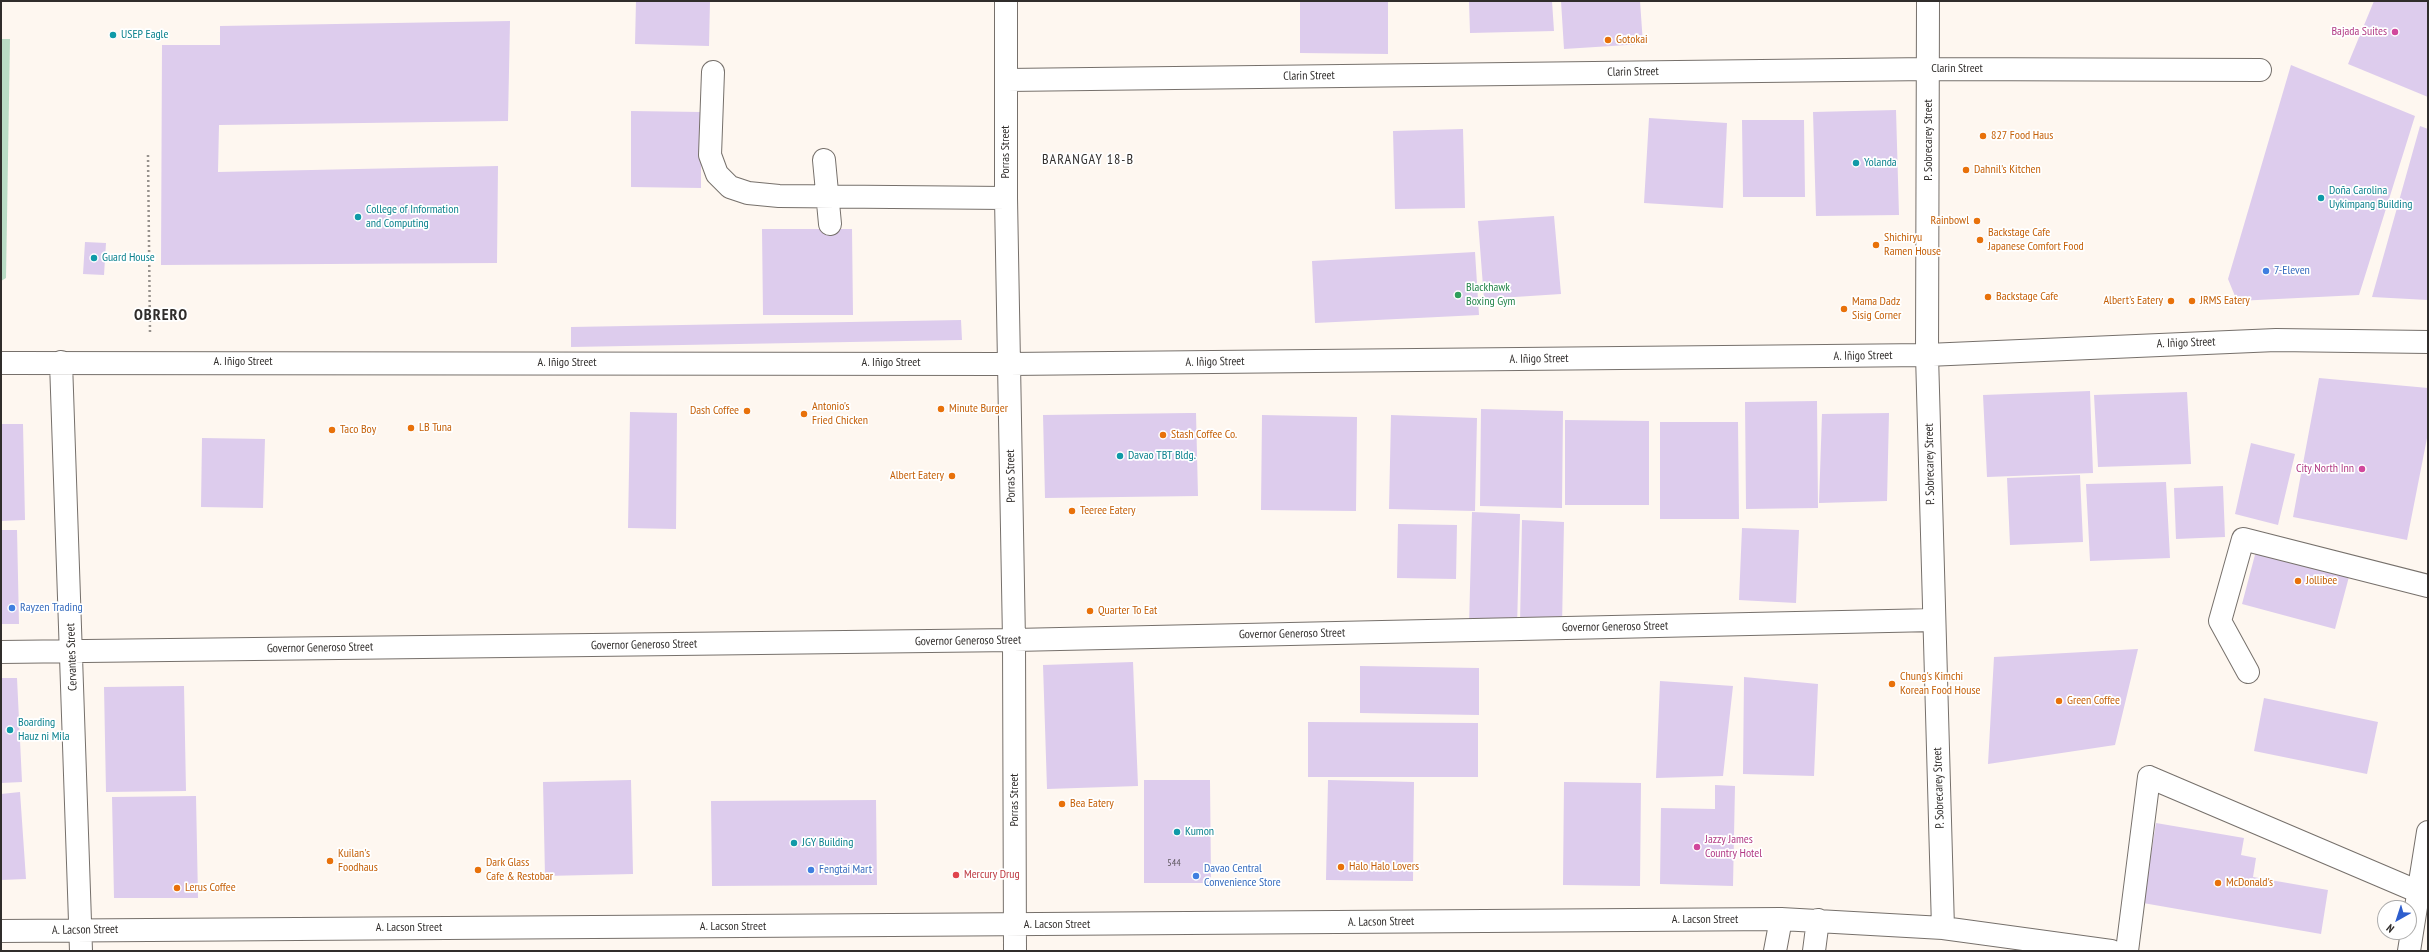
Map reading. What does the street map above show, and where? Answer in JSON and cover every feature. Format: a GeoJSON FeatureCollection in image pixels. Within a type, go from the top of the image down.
{"type":"FeatureCollection","features":[{"type":"Feature","properties":{"kind":"street","name":"Porras Street"},"geometry":{"type":"LineString","coordinates":[[1006,1],[1006,198],[1014,640],[1015,951]]}},
{"type":"Feature","properties":{"kind":"street","name":"P. Sobrecarey Street"},"geometry":{"type":"LineString","coordinates":[[1928,1],[1927,355],[1942,928]]}},
{"type":"Feature","properties":{"kind":"street","name":"Clarin Street"},"geometry":{"type":"LineString","coordinates":[[1007,80],[1929,69],[2260,70]]}},
{"type":"Feature","properties":{"kind":"street"},"geometry":{"type":"LineString","coordinates":[[713,72],[710,155],[717,174],[730,187],[748,193],[779,196],[827,195],[1006,198]]}},
{"type":"Feature","properties":{"kind":"street"},"geometry":{"type":"LineString","coordinates":[[824,160],[830,224]]}},
{"type":"Feature","properties":{"kind":"street","name":"A. Iñigo Street"},"geometry":{"type":"LineString","coordinates":[[1,363],[1009,364],[1927,355],[2260,341],[2369,340],[2428,342]]}},
{"type":"Feature","properties":{"kind":"street","name":"Cervantes Street"},"geometry":{"type":"LineString","coordinates":[[61,362],[81,941]]}},
{"type":"Feature","properties":{"kind":"street"},"geometry":{"type":"LineString","coordinates":[[2248,672],[2220,621],[2243,539],[2428,586]]}},
{"type":"Feature","properties":{"kind":"street","name":"Governor Generoso Street"},"geometry":{"type":"LineString","coordinates":[[1,652],[1014,640],[1934,620]]}},
{"type":"Feature","properties":{"kind":"street"},"geometry":{"type":"LineString","coordinates":[[2127,951],[2149,778],[2419,892]]}},
{"type":"Feature","properties":{"kind":"street"},"geometry":{"type":"LineString","coordinates":[[2410,951],[2428,832]]}},
{"type":"Feature","properties":{"kind":"street"},"geometry":{"type":"LineString","coordinates":[[1775,951],[1780,919]]}},
{"type":"Feature","properties":{"kind":"street","name":"A. Lacson Street"},"geometry":{"type":"LineString","coordinates":[[1,931],[81,941],[1015,926],[1780,919],[1942,928],[2111,951]]}},
{"type":"Feature","properties":{"kind":"street"},"geometry":{"type":"LineString","coordinates":[[1814,951],[1818,920]]}},
{"type":"Feature","properties":{"kind":"path"},"geometry":{"type":"LineString","coordinates":[[148,155],[150,340]]}},
{"type":"Feature","properties":{"kind":"green space"},"geometry":{"type":"Polygon","coordinates":[[[1,39],[10,39],[6,278],[1,281],[1,39]]]}},
{"type":"Feature","properties":{"kind":"building"},"geometry":{"type":"Polygon","coordinates":[[[636,1],[710,1],[709,46],[635,44],[636,1]]]}},
{"type":"Feature","properties":{"kind":"building"},"geometry":{"type":"Polygon","coordinates":[[[1300,1],[1388,1],[1388,54],[1300,53],[1300,1]]]}},
{"type":"Feature","properties":{"kind":"building"},"geometry":{"type":"Polygon","coordinates":[[[1469,1],[1552,1],[1554,31],[1470,33],[1469,1]]]}},
{"type":"Feature","properties":{"kind":"building"},"geometry":{"type":"Polygon","coordinates":[[[1561,1],[1640,1],[1643,44],[1564,49],[1561,1]]]}},
{"type":"Feature","properties":{"kind":"building","name":"Bajada Suites"},"geometry":{"type":"Polygon","coordinates":[[[2374,1],[2428,1],[2428,97],[2348,64],[2374,1]]]}},
{"type":"Feature","properties":{"kind":"building"},"geometry":{"type":"Polygon","coordinates":[[[510,21],[508,121],[219,125],[218,172],[498,166],[497,263],[161,265],[162,45],[220,45],[220,26],[510,21]]]}},
{"type":"Feature","properties":{"kind":"building","name":"Doña Carolina Uykimpang Building"},"geometry":{"type":"Polygon","coordinates":[[[2291,65],[2415,116],[2359,295],[2237,301],[2228,279],[2291,65]]]}},
{"type":"Feature","properties":{"kind":"building","name":"Yolanda"},"geometry":{"type":"Polygon","coordinates":[[[1896,110],[1899,215],[1816,216],[1813,112],[1896,110]]]}},
{"type":"Feature","properties":{"kind":"building"},"geometry":{"type":"Polygon","coordinates":[[[631,111],[701,112],[701,188],[631,187],[631,111]]]}},
{"type":"Feature","properties":{"kind":"building"},"geometry":{"type":"Polygon","coordinates":[[[1649,118],[1727,123],[1723,208],[1644,203],[1649,118]]]}},
{"type":"Feature","properties":{"kind":"building"},"geometry":{"type":"Polygon","coordinates":[[[1742,120],[1804,120],[1805,197],[1743,197],[1742,120]]]}},
{"type":"Feature","properties":{"kind":"building"},"geometry":{"type":"Polygon","coordinates":[[[2420,126],[2428,129],[2428,300],[2372,297],[2420,126]]]}},
{"type":"Feature","properties":{"kind":"building"},"geometry":{"type":"Polygon","coordinates":[[[1463,129],[1465,208],[1395,209],[1393,131],[1463,129]]]}},
{"type":"Feature","properties":{"kind":"building"},"geometry":{"type":"Polygon","coordinates":[[[1554,216],[1561,294],[1484,299],[1478,221],[1554,216]]]}},
{"type":"Feature","properties":{"kind":"building"},"geometry":{"type":"Polygon","coordinates":[[[762,229],[852,229],[853,315],[763,315],[762,229]]]}},
{"type":"Feature","properties":{"kind":"building","name":"Guard House"},"geometry":{"type":"Polygon","coordinates":[[[85,242],[106,243],[104,275],[83,274],[85,242]]]}},
{"type":"Feature","properties":{"kind":"building"},"geometry":{"type":"Polygon","coordinates":[[[1475,252],[1479,315],[1315,323],[1312,261],[1475,252]]]}},
{"type":"Feature","properties":{"kind":"building"},"geometry":{"type":"Polygon","coordinates":[[[961,320],[962,340],[571,347],[571,327],[961,320]]]}},
{"type":"Feature","properties":{"kind":"building","name":"City North Inn"},"geometry":{"type":"Polygon","coordinates":[[[2319,378],[2428,388],[2428,433],[2407,540],[2293,517],[2319,378]]]}},
{"type":"Feature","properties":{"kind":"building"},"geometry":{"type":"Polygon","coordinates":[[[2090,391],[2093,473],[1987,477],[1983,395],[2090,391]]]}},
{"type":"Feature","properties":{"kind":"building"},"geometry":{"type":"Polygon","coordinates":[[[2187,392],[2191,464],[2098,467],[2094,395],[2187,392]]]}},
{"type":"Feature","properties":{"kind":"building"},"geometry":{"type":"Polygon","coordinates":[[[1817,401],[1818,508],[1746,509],[1745,402],[1817,401]]]}},
{"type":"Feature","properties":{"kind":"building"},"geometry":{"type":"Polygon","coordinates":[[[1481,409],[1563,411],[1562,508],[1480,506],[1481,409]]]}},
{"type":"Feature","properties":{"kind":"building"},"geometry":{"type":"Polygon","coordinates":[[[630,412],[677,413],[676,529],[628,528],[630,412]]]}},
{"type":"Feature","properties":{"kind":"building","name":"Davao TBT Bldg."},"geometry":{"type":"Polygon","coordinates":[[[1196,413],[1198,496],[1045,498],[1043,415],[1196,413]]]}},
{"type":"Feature","properties":{"kind":"building"},"geometry":{"type":"Polygon","coordinates":[[[1889,413],[1887,501],[1819,503],[1822,414],[1889,413]]]}},
{"type":"Feature","properties":{"kind":"building"},"geometry":{"type":"Polygon","coordinates":[[[1262,415],[1357,417],[1356,511],[1261,510],[1262,415]]]}},
{"type":"Feature","properties":{"kind":"building"},"geometry":{"type":"Polygon","coordinates":[[[1391,415],[1477,418],[1475,511],[1389,509],[1391,415]]]}},
{"type":"Feature","properties":{"kind":"building"},"geometry":{"type":"Polygon","coordinates":[[[1565,420],[1649,421],[1649,505],[1565,505],[1565,420]]]}},
{"type":"Feature","properties":{"kind":"building"},"geometry":{"type":"Polygon","coordinates":[[[1660,422],[1738,422],[1739,519],[1660,519],[1660,422]]]}},
{"type":"Feature","properties":{"kind":"building"},"geometry":{"type":"Polygon","coordinates":[[[1,424],[23,424],[25,520],[1,521],[1,424]]]}},
{"type":"Feature","properties":{"kind":"building"},"geometry":{"type":"Polygon","coordinates":[[[202,438],[265,439],[263,508],[201,507],[202,438]]]}},
{"type":"Feature","properties":{"kind":"building"},"geometry":{"type":"Polygon","coordinates":[[[2251,443],[2295,454],[2278,525],[2235,514],[2251,443]]]}},
{"type":"Feature","properties":{"kind":"building"},"geometry":{"type":"Polygon","coordinates":[[[2080,475],[2083,542],[2010,545],[2007,478],[2080,475]]]}},
{"type":"Feature","properties":{"kind":"building"},"geometry":{"type":"Polygon","coordinates":[[[2166,482],[2170,558],[2090,561],[2086,484],[2166,482]]]}},
{"type":"Feature","properties":{"kind":"building"},"geometry":{"type":"Polygon","coordinates":[[[2223,486],[2225,537],[2176,539],[2174,488],[2223,486]]]}},
{"type":"Feature","properties":{"kind":"building"},"geometry":{"type":"Polygon","coordinates":[[[1472,512],[1520,514],[1517,627],[1469,626],[1472,512]]]}},
{"type":"Feature","properties":{"kind":"building"},"geometry":{"type":"Polygon","coordinates":[[[1522,520],[1564,522],[1562,626],[1520,624],[1522,520]]]}},
{"type":"Feature","properties":{"kind":"building"},"geometry":{"type":"Polygon","coordinates":[[[1398,524],[1457,525],[1456,579],[1397,578],[1398,524]]]}},
{"type":"Feature","properties":{"kind":"building"},"geometry":{"type":"Polygon","coordinates":[[[1742,528],[1799,530],[1796,603],[1739,600],[1742,528]]]}},
{"type":"Feature","properties":{"kind":"building"},"geometry":{"type":"Polygon","coordinates":[[[1,530],[17,530],[19,624],[1,624],[1,530]]]}},
{"type":"Feature","properties":{"kind":"building","name":"Jollibee"},"geometry":{"type":"Polygon","coordinates":[[[2261,532],[2354,558],[2335,629],[2242,604],[2261,532]]]}},
{"type":"Feature","properties":{"kind":"building","name":"Green Coffee"},"geometry":{"type":"Polygon","coordinates":[[[2138,649],[2115,745],[1988,764],[1994,657],[2138,649]]]}},
{"type":"Feature","properties":{"kind":"building"},"geometry":{"type":"Polygon","coordinates":[[[1133,662],[1138,786],[1047,789],[1043,665],[1133,662]]]}},
{"type":"Feature","properties":{"kind":"building"},"geometry":{"type":"Polygon","coordinates":[[[1360,666],[1479,668],[1479,715],[1360,713],[1360,666]]]}},
{"type":"Feature","properties":{"kind":"building"},"geometry":{"type":"Polygon","coordinates":[[[1744,677],[1818,684],[1814,776],[1743,774],[1744,677]]]}},
{"type":"Feature","properties":{"kind":"building","name":"Boarding Hauz ni Mila"},"geometry":{"type":"Polygon","coordinates":[[[1,678],[17,678],[22,782],[1,783],[1,678]]]}},
{"type":"Feature","properties":{"kind":"building"},"geometry":{"type":"Polygon","coordinates":[[[1660,681],[1733,686],[1723,776],[1656,778],[1660,681]]]}},
{"type":"Feature","properties":{"kind":"building"},"geometry":{"type":"Polygon","coordinates":[[[184,686],[186,791],[106,792],[104,687],[184,686]]]}},
{"type":"Feature","properties":{"kind":"building"},"geometry":{"type":"Polygon","coordinates":[[[2264,698],[2378,722],[2367,774],[2254,751],[2264,698]]]}},
{"type":"Feature","properties":{"kind":"building"},"geometry":{"type":"Polygon","coordinates":[[[1308,722],[1478,723],[1478,777],[1308,777],[1308,722]]]}},
{"type":"Feature","properties":{"kind":"building"},"geometry":{"type":"Polygon","coordinates":[[[631,780],[633,874],[545,876],[543,782],[631,780]]]}},
{"type":"Feature","properties":{"kind":"building","name":"Kumon"},"geometry":{"type":"Polygon","coordinates":[[[1144,780],[1210,780],[1211,883],[1144,883],[1144,780]]]}},
{"type":"Feature","properties":{"kind":"building"},"geometry":{"type":"Polygon","coordinates":[[[1328,780],[1414,782],[1413,881],[1326,880],[1328,780]]]}},
{"type":"Feature","properties":{"kind":"building"},"geometry":{"type":"Polygon","coordinates":[[[1564,782],[1641,783],[1640,886],[1563,885],[1564,782]]]}},
{"type":"Feature","properties":{"kind":"building","name":"Jazzy James Country Hotel"},"geometry":{"type":"Polygon","coordinates":[[[1715,785],[1735,786],[1733,886],[1660,884],[1661,808],[1715,809],[1715,785]]]}},
{"type":"Feature","properties":{"kind":"building"},"geometry":{"type":"Polygon","coordinates":[[[20,792],[26,879],[1,880],[1,794],[20,792]]]}},
{"type":"Feature","properties":{"kind":"building"},"geometry":{"type":"Polygon","coordinates":[[[196,796],[198,898],[114,898],[112,797],[196,796]]]}},
{"type":"Feature","properties":{"kind":"building","name":"JGY Building"},"geometry":{"type":"Polygon","coordinates":[[[876,800],[877,885],[712,886],[711,801],[876,800]]]}},
{"type":"Feature","properties":{"kind":"building","name":"McDonald's"},"geometry":{"type":"Polygon","coordinates":[[[2156,823],[2244,838],[2241,855],[2256,858],[2253,877],[2328,890],[2321,934],[2143,903],[2156,823]]]}},
{"type":"Feature","properties":{"kind":"place","name":"Bajada Suites"},"geometry":{"type":"Point","coordinates":[2395,32]}},
{"type":"Feature","properties":{"kind":"place","name":"USEP Eagle"},"geometry":{"type":"Point","coordinates":[113,35]}},
{"type":"Feature","properties":{"kind":"place","name":"Gotokai"},"geometry":{"type":"Point","coordinates":[1608,40]}},
{"type":"Feature","properties":{"kind":"place","name":"827 Food Haus"},"geometry":{"type":"Point","coordinates":[1983,136]}},
{"type":"Feature","properties":{"kind":"place","name":"Yolanda"},"geometry":{"type":"Point","coordinates":[1856,163]}},
{"type":"Feature","properties":{"kind":"place","name":"Dahnil's Kitchen"},"geometry":{"type":"Point","coordinates":[1966,170]}},
{"type":"Feature","properties":{"kind":"place","name":"Doña Carolina Uykimpang Building"},"geometry":{"type":"Point","coordinates":[2321,198]}},
{"type":"Feature","properties":{"kind":"place","name":"College of Information and Computing"},"geometry":{"type":"Point","coordinates":[358,217]}},
{"type":"Feature","properties":{"kind":"place","name":"Rainbowl"},"geometry":{"type":"Point","coordinates":[1977,221]}},
{"type":"Feature","properties":{"kind":"place","name":"Backstage Cafe Japanese Comfort Food"},"geometry":{"type":"Point","coordinates":[1980,240]}},
{"type":"Feature","properties":{"kind":"place","name":"Shichiryu Ramen House"},"geometry":{"type":"Point","coordinates":[1876,245]}},
{"type":"Feature","properties":{"kind":"place","name":"Guard House"},"geometry":{"type":"Point","coordinates":[94,258]}},
{"type":"Feature","properties":{"kind":"place","name":"7-Eleven"},"geometry":{"type":"Point","coordinates":[2266,271]}},
{"type":"Feature","properties":{"kind":"place","name":"Blackhawk Boxing Gym"},"geometry":{"type":"Point","coordinates":[1458,295]}},
{"type":"Feature","properties":{"kind":"place","name":"Backstage Cafe"},"geometry":{"type":"Point","coordinates":[1988,297]}},
{"type":"Feature","properties":{"kind":"place","name":"Albert's Eatery"},"geometry":{"type":"Point","coordinates":[2171,301]}},
{"type":"Feature","properties":{"kind":"place","name":"JRMS Eatery"},"geometry":{"type":"Point","coordinates":[2192,301]}},
{"type":"Feature","properties":{"kind":"place","name":"Mama Dadz Sisig Corner"},"geometry":{"type":"Point","coordinates":[1844,309]}},
{"type":"Feature","properties":{"kind":"place","name":"Minute Burger"},"geometry":{"type":"Point","coordinates":[941,409]}},
{"type":"Feature","properties":{"kind":"place","name":"Dash Coffee"},"geometry":{"type":"Point","coordinates":[747,411]}},
{"type":"Feature","properties":{"kind":"place","name":"Antonio's Fried Chicken"},"geometry":{"type":"Point","coordinates":[804,414]}},
{"type":"Feature","properties":{"kind":"place","name":"LB Tuna"},"geometry":{"type":"Point","coordinates":[411,428]}},
{"type":"Feature","properties":{"kind":"place","name":"Taco Boy"},"geometry":{"type":"Point","coordinates":[332,430]}},
{"type":"Feature","properties":{"kind":"place","name":"Stash Coffee Co."},"geometry":{"type":"Point","coordinates":[1163,435]}},
{"type":"Feature","properties":{"kind":"place","name":"Davao TBT Bldg."},"geometry":{"type":"Point","coordinates":[1120,456]}},
{"type":"Feature","properties":{"kind":"place","name":"City North Inn"},"geometry":{"type":"Point","coordinates":[2362,469]}},
{"type":"Feature","properties":{"kind":"place","name":"Albert Eatery"},"geometry":{"type":"Point","coordinates":[952,476]}},
{"type":"Feature","properties":{"kind":"place","name":"Teeree Eatery"},"geometry":{"type":"Point","coordinates":[1072,511]}},
{"type":"Feature","properties":{"kind":"place","name":"Jollibee"},"geometry":{"type":"Point","coordinates":[2298,581]}},
{"type":"Feature","properties":{"kind":"place","name":"Rayzen Trading"},"geometry":{"type":"Point","coordinates":[12,608]}},
{"type":"Feature","properties":{"kind":"place","name":"Quarter To Eat"},"geometry":{"type":"Point","coordinates":[1090,611]}},
{"type":"Feature","properties":{"kind":"place","name":"Chung's Kimchi Korean Food House"},"geometry":{"type":"Point","coordinates":[1892,684]}},
{"type":"Feature","properties":{"kind":"place","name":"Green Coffee"},"geometry":{"type":"Point","coordinates":[2059,701]}},
{"type":"Feature","properties":{"kind":"place","name":"Boarding Hauz ni Mila"},"geometry":{"type":"Point","coordinates":[10,730]}},
{"type":"Feature","properties":{"kind":"place","name":"Bea Eatery"},"geometry":{"type":"Point","coordinates":[1062,804]}},
{"type":"Feature","properties":{"kind":"place","name":"Kumon"},"geometry":{"type":"Point","coordinates":[1177,832]}},
{"type":"Feature","properties":{"kind":"place","name":"JGY Building"},"geometry":{"type":"Point","coordinates":[794,843]}},
{"type":"Feature","properties":{"kind":"place","name":"Jazzy James Country Hotel"},"geometry":{"type":"Point","coordinates":[1697,847]}},
{"type":"Feature","properties":{"kind":"place","name":"Kuilan's Foodhaus"},"geometry":{"type":"Point","coordinates":[330,861]}},
{"type":"Feature","properties":{"kind":"place","name":"Halo Halo Lovers"},"geometry":{"type":"Point","coordinates":[1341,867]}},
{"type":"Feature","properties":{"kind":"place","name":"Dark Glass Cafe & Restobar"},"geometry":{"type":"Point","coordinates":[478,870]}},
{"type":"Feature","properties":{"kind":"place","name":"Fengtai Mart"},"geometry":{"type":"Point","coordinates":[811,870]}},
{"type":"Feature","properties":{"kind":"place","name":"Mercury Drug"},"geometry":{"type":"Point","coordinates":[956,875]}},
{"type":"Feature","properties":{"kind":"place","name":"Davao Central Convenience Store"},"geometry":{"type":"Point","coordinates":[1196,876]}},
{"type":"Feature","properties":{"kind":"place","name":"McDonald's"},"geometry":{"type":"Point","coordinates":[2218,883]}},
{"type":"Feature","properties":{"kind":"place","name":"Lerus Coffee"},"geometry":{"type":"Point","coordinates":[177,888]}},
{"type":"Feature","properties":{"kind":"district","name":"BARANGAY 18-B"},"geometry":{"type":"Point","coordinates":[1088,160]}},
{"type":"Feature","properties":{"kind":"district","name":"OBRERO"},"geometry":{"type":"Point","coordinates":[161,315]}}]}
